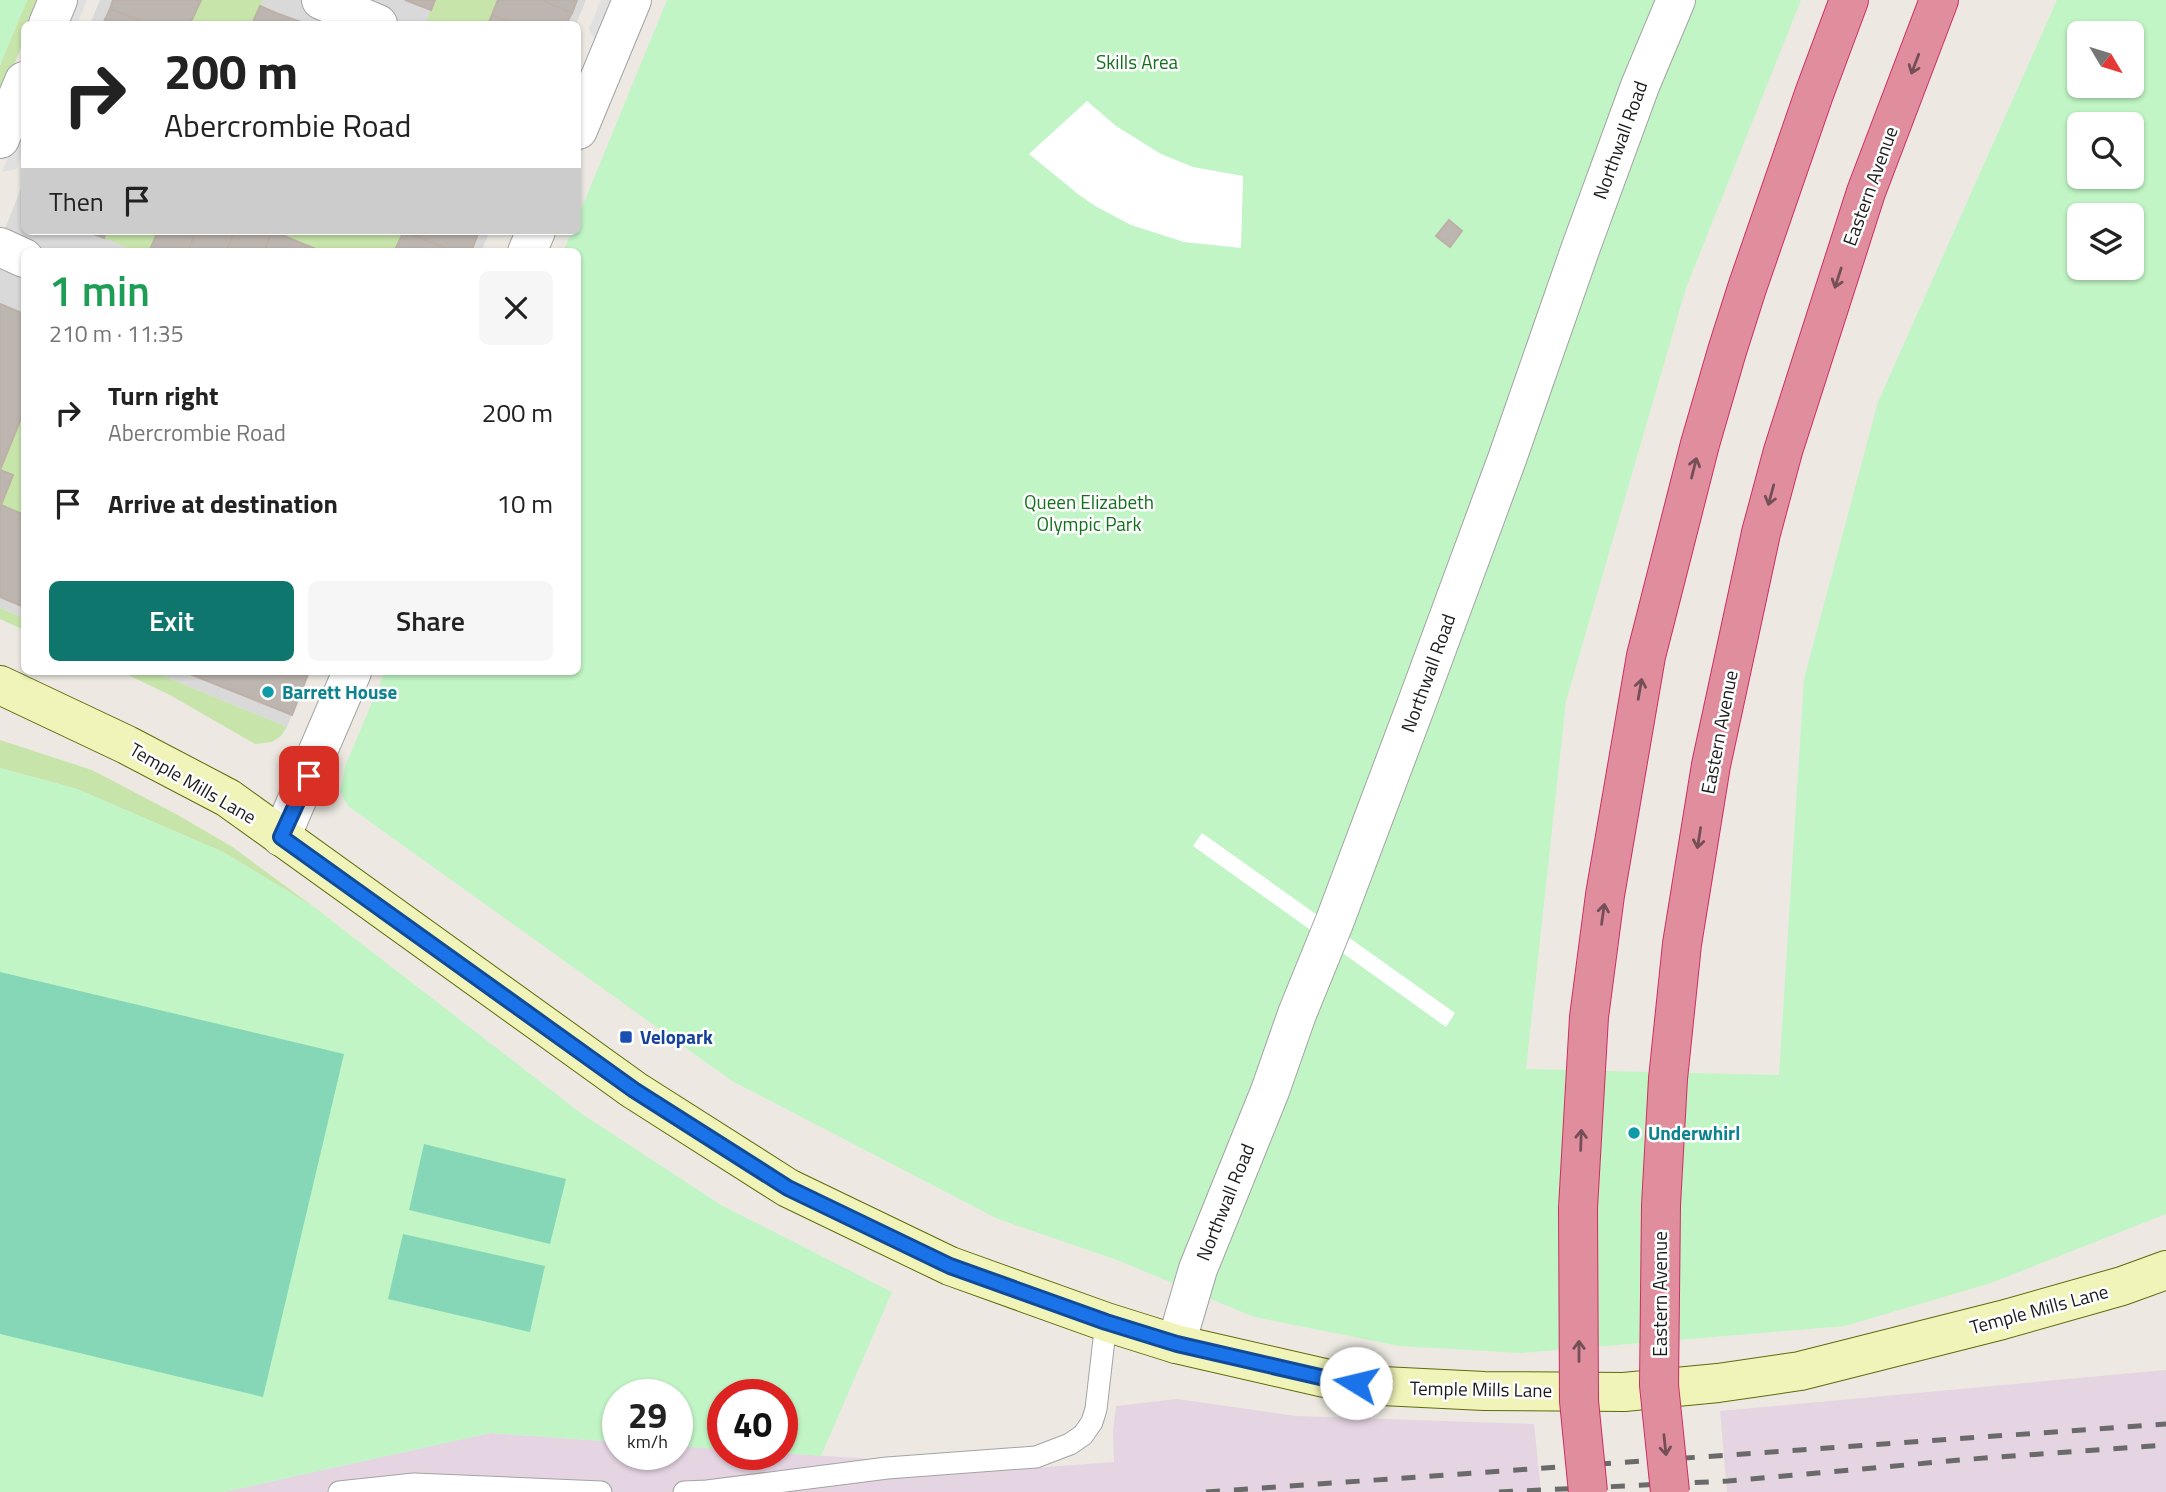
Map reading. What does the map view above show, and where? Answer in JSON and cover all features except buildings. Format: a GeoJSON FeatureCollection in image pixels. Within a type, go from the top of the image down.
{"type":"FeatureCollection","features":[{"type":"Feature","properties":{"kind":"highway"},"geometry":{"type":"LineString","coordinates":[[1588,1492],[1579,1401],[1578,1208],[1589,1017],[1605,895],[1646,656],[1699,444],[1731,339],[1805,118],[1849,0]]}},
{"type":"Feature","properties":{"kind":"highway","name":"Eastern Avenue"},"geometry":{"type":"LineString","coordinates":[[1670,1492],[1659,1385],[1661,1205],[1668,1079],[1682,944],[1711,765],[1761,533],[1791,425],[1867,192],[1939,0]]}},
{"type":"Feature","properties":{"kind":"street"},"geometry":{"type":"LineString","coordinates":[[49,21],[58,0]]}},
{"type":"Feature","properties":{"kind":"street"},"geometry":{"type":"LineString","coordinates":[[321,0],[371,21]]}},
{"type":"Feature","properties":{"kind":"street"},"geometry":{"type":"LineString","coordinates":[[581,116],[632,0]]}},
{"type":"Feature","properties":{"kind":"street","name":"Northwall Road"},"geometry":{"type":"LineString","coordinates":[[1181,1329],[1198,1269],[1270,1091],[1415,708],[1640,86],[1676,0]]}},
{"type":"Feature","properties":{"kind":"street"},"geometry":{"type":"LineString","coordinates":[[0,139],[21,87]]}},
{"type":"Feature","properties":{"kind":"street"},"geometry":{"type":"LineString","coordinates":[[0,247],[21,257]]}},
{"type":"Feature","properties":{"kind":"street"},"geometry":{"type":"LineString","coordinates":[[281,837],[351,675]]}},
{"type":"Feature","properties":{"kind":"street","name":"Temple Mills Lane"},"geometry":{"type":"LineString","coordinates":[[0,685],[127,745],[228,798],[634,1090],[788,1188],[950,1266],[1106,1322],[1181,1329],[1329,1379],[1382,1386],[1484,1391],[1624,1392],[1718,1383],[1800,1371],[2015,1317],[2122,1286],[2166,1270]]}},
{"type":"Feature","properties":{"kind":"lane"},"geometry":{"type":"LineString","coordinates":[[684,1492],[887,1468],[1036,1457],[1054,1451],[1077,1440],[1092,1422],[1096,1409],[1106,1322]]}},
{"type":"Feature","properties":{"kind":"lane"},"geometry":{"type":"LineString","coordinates":[[339,1492],[414,1483],[601,1492]]}},
{"type":"Feature","properties":{"kind":"shaded area"},"geometry":{"type":"Polygon","coordinates":[[[74,0],[87,0],[78,21],[65,21],[74,0]]]}},
{"type":"Feature","properties":{"kind":"shaded area"},"geometry":{"type":"Polygon","coordinates":[[[100,0],[586,0],[577,21],[91,21],[100,0]]]}},
{"type":"Feature","properties":{"kind":"shaded area"},"geometry":{"type":"Polygon","coordinates":[[[601,0],[614,0],[596,42],[589,29],[601,0]]]}},
{"type":"Feature","properties":{"kind":"shaded area"},"geometry":{"type":"Polygon","coordinates":[[[21,127],[21,156],[16,169],[2,172],[21,127]]]}},
{"type":"Feature","properties":{"kind":"shaded area"},"geometry":{"type":"Polygon","coordinates":[[[21,188],[21,235],[488,235],[483,248],[21,248],[21,617],[0,608],[0,241],[21,188]]]}},
{"type":"Feature","properties":{"kind":"shaded area","name":"Barrett House"},"geometry":{"type":"Polygon","coordinates":[[[161,675],[308,675],[287,727],[161,675]]]}},
{"type":"Feature","properties":{"kind":"shaded area"},"geometry":{"type":"Polygon","coordinates":[[[2166,1370],[2166,1492],[1727,1492],[1720,1411],[2166,1370]]]}},
{"type":"Feature","properties":{"kind":"shaded area"},"geometry":{"type":"Polygon","coordinates":[[[1177,1399],[1296,1416],[1534,1424],[1541,1492],[224,1492],[490,1433],[602,1441],[602,1470],[693,1470],[693,1447],[707,1448],[707,1470],[798,1470],[798,1454],[1019,1469],[1114,1462],[1113,1431],[1116,1406],[1177,1399]]]}},
{"type":"Feature","properties":{"kind":"green space"},"geometry":{"type":"Polygon","coordinates":[[[0,0],[27,0],[0,65],[0,0]]]}},
{"type":"Feature","properties":{"kind":"green space"},"geometry":{"type":"Polygon","coordinates":[[[27,0],[41,0],[32,21],[21,21],[21,48],[0,100],[0,65],[27,0]]]}},
{"type":"Feature","properties":{"kind":"green space"},"geometry":{"type":"Polygon","coordinates":[[[201,0],[263,0],[253,21],[191,21],[201,0]]]}},
{"type":"Feature","properties":{"kind":"green space"},"geometry":{"type":"Polygon","coordinates":[[[435,0],[498,0],[489,21],[426,21],[435,0]]]}},
{"type":"Feature","properties":{"kind":"green space","name":"Queen Elizabeth Olympic Park"},"geometry":{"type":"Polygon","coordinates":[[[667,0],[1801,0],[1686,288],[1566,701],[1526,1069],[1779,1075],[1804,679],[1878,402],[2057,0],[2166,0],[2166,1214],[1991,1283],[1845,1326],[1521,1353],[1399,1346],[1254,1317],[1117,1260],[998,1219],[732,1081],[348,806],[340,791],[346,764],[384,675],[581,675],[581,248],[565,248],[570,235],[581,235],[581,210],[667,0]]]}},
{"type":"Feature","properties":{"kind":"green space"},"geometry":{"type":"Polygon","coordinates":[[[105,235],[156,235],[151,248],[128,248],[104,238],[105,235]]]}},
{"type":"Feature","properties":{"kind":"green space"},"geometry":{"type":"Polygon","coordinates":[[[282,235],[402,235],[396,248],[313,248],[282,235]]]}},
{"type":"Feature","properties":{"kind":"green space"},"geometry":{"type":"Polygon","coordinates":[[[21,418],[21,514],[1,505],[13,475],[0,470],[21,418]]]}},
{"type":"Feature","properties":{"kind":"green space"},"geometry":{"type":"Polygon","coordinates":[[[0,608],[21,617],[21,629],[0,619],[0,608]]]}},
{"type":"Feature","properties":{"kind":"green space"},"geometry":{"type":"Polygon","coordinates":[[[128,675],[161,675],[287,727],[281,736],[272,742],[255,744],[170,695],[128,675]]]}},
{"type":"Feature","properties":{"kind":"green space"},"geometry":{"type":"Polygon","coordinates":[[[0,740],[92,770],[176,814],[231,846],[314,907],[223,852],[77,789],[0,768],[0,740]]]}},
{"type":"Feature","properties":{"kind":"green space"},"geometry":{"type":"Polygon","coordinates":[[[0,768],[77,789],[223,852],[314,907],[582,1114],[721,1205],[892,1292],[821,1456],[798,1454],[798,1379],[707,1379],[707,1448],[693,1447],[693,1379],[602,1379],[602,1441],[490,1433],[224,1492],[0,1492],[0,768]]]}},
{"type":"Feature","properties":{"kind":"green space"},"geometry":{"type":"Polygon","coordinates":[[[0,972],[344,1054],[263,1397],[0,1334],[0,972]]]}},
{"type":"Feature","properties":{"kind":"green space"},"geometry":{"type":"Polygon","coordinates":[[[424,1144],[566,1179],[550,1244],[409,1210],[424,1144]]]}},
{"type":"Feature","properties":{"kind":"green space"},"geometry":{"type":"Polygon","coordinates":[[[403,1234],[545,1266],[530,1332],[388,1299],[403,1234]]]}},
{"type":"Feature","properties":{"kind":"pier"},"geometry":{"type":"Polygon","coordinates":[[[1087,101],[1116,126],[1161,154],[1193,167],[1243,176],[1241,248],[1184,242],[1131,225],[1095,206],[1029,154],[1087,101]]]}},
{"type":"Feature","properties":{"kind":"pier"},"geometry":{"type":"Polygon","coordinates":[[[1202,833],[1455,1013],[1446,1027],[1193,846],[1202,833]]]}},
{"type":"Feature","properties":{"kind":"railway"},"geometry":{"type":"LineString","coordinates":[[1206,1492],[2166,1424]]}},
{"type":"Feature","properties":{"kind":"railway"},"geometry":{"type":"LineString","coordinates":[[1499,1492],[1728,1481],[2166,1445]]}},
{"type":"Feature","properties":{"kind":"place","name":"Barrett House"},"geometry":{"type":"Point","coordinates":[268,692]}},
{"type":"Feature","properties":{"kind":"place","name":"Velopark"},"geometry":{"type":"Point","coordinates":[626,1037]}},
{"type":"Feature","properties":{"kind":"place","name":"Underwhirl"},"geometry":{"type":"Point","coordinates":[1634,1133]}},
{"type":"Feature","properties":{"kind":"route"},"geometry":{"type":"LineString","coordinates":[[309,776],[281,837],[634,1090],[788,1188],[950,1266],[1106,1322],[1177,1344],[1356,1383]]}},
{"type":"Feature","properties":{"kind":"park label","name":"Skills Area"},"geometry":{"type":"Point","coordinates":[1137,62]}}]}
